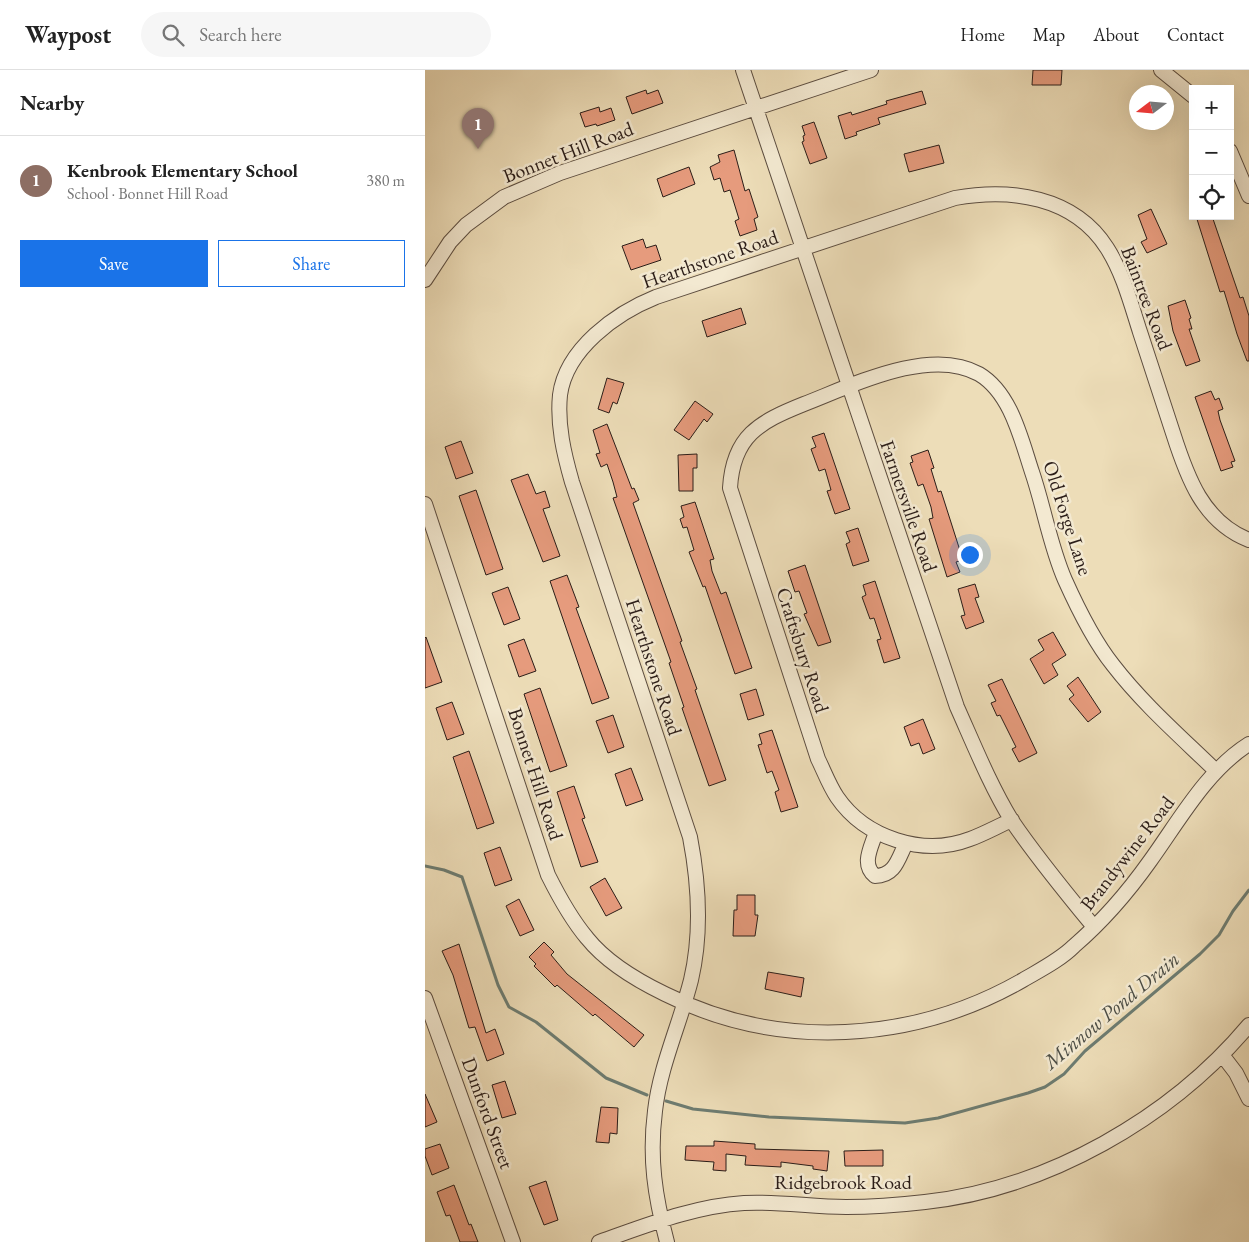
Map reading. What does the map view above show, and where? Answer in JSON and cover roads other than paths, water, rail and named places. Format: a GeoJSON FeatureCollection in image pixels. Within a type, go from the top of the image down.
{"type":"FeatureCollection","features":[{"type":"Feature","properties":{"kind":"street","name":"Farmersville Road"},"geometry":{"type":"LineString","coordinates":[[743,70],[949,685],[973,744],[1012,820],[1058,884],[1094,927]]}},
{"type":"Feature","properties":{"kind":"street","name":"Bonnet Hill Road"},"geometry":{"type":"LineString","coordinates":[[425,280],[450,242],[466,226],[503,197],[560,173],[871,70]]}},
{"type":"Feature","properties":{"kind":"street"},"geometry":{"type":"LineString","coordinates":[[1161,70],[1189,93]]}},
{"type":"Feature","properties":{"kind":"street"},"geometry":{"type":"LineString","coordinates":[[1234,160],[1249,196]]}},
{"type":"Feature","properties":{"kind":"street","name":"Baintree Road"},"geometry":{"type":"LineString","coordinates":[[802,249],[955,198],[978,194],[1006,193],[1033,197],[1076,215],[1095,233],[1107,248],[1119,274],[1196,494],[1219,523],[1234,534],[1249,540]]}},
{"type":"Feature","properties":{"kind":"street","name":"Hearthstone Road"},"geometry":{"type":"LineString","coordinates":[[667,1242],[652,1176],[655,1110],[683,1003],[691,980],[697,940],[697,873],[690,837],[572,482],[560,433],[560,395],[571,368],[588,342],[633,307],[802,249]]}},
{"type":"Feature","properties":{"kind":"street","name":"Old Forge Lane"},"geometry":{"type":"LineString","coordinates":[[848,387],[911,366],[934,364],[956,366],[977,373],[991,382],[1005,401],[1020,438],[1064,578],[1092,633],[1112,664],[1141,698],[1216,771]]}},
{"type":"Feature","properties":{"kind":"street","name":"Craftsbury Road"},"geometry":{"type":"LineString","coordinates":[[848,387],[769,418],[745,438],[735,456],[730,488],[818,759],[837,797],[856,819],[876,832],[906,843],[931,846],[947,844],[970,839],[1012,820]]}},
{"type":"Feature","properties":{"kind":"street","name":"Bonnet Hill Road"},"geometry":{"type":"LineString","coordinates":[[425,504],[548,875],[566,909],[587,939],[612,963],[642,983],[683,1003]]}},
{"type":"Feature","properties":{"kind":"street","name":"Brandywine Road"},"geometry":{"type":"LineString","coordinates":[[683,1003],[753,1025],[794,1032],[863,1032],[903,1026],[969,1006],[1003,991],[1073,948],[1094,927],[1122,898],[1216,771],[1249,744]]}},
{"type":"Feature","properties":{"kind":"street"},"geometry":{"type":"LineString","coordinates":[[876,832],[867,861],[868,870],[875,876],[885,876],[891,872],[906,843]]}},
{"type":"Feature","properties":{"kind":"street","name":"Dunford Street"},"geometry":{"type":"LineString","coordinates":[[425,998],[513,1242]]}},
{"type":"Feature","properties":{"kind":"street","name":"Ridgebrook Road"},"geometry":{"type":"LineString","coordinates":[[599,1242],[710,1207],[744,1203],[845,1207],[927,1202],[967,1195],[1052,1168],[1095,1150],[1178,1094],[1223,1056],[1249,1025]]}},
{"type":"Feature","properties":{"kind":"street"},"geometry":{"type":"LineString","coordinates":[[1223,1056],[1236,1074],[1249,1099]]}},
{"type":"Feature","properties":{"kind":"waterway","name":"Minnow Pond Drain"},"geometry":{"type":"LineString","coordinates":[[425,866],[444,870],[462,877],[498,985],[509,1007],[536,1022],[606,1078],[647,1095]]}},
{"type":"Feature","properties":{"kind":"waterway","name":"Minnow Pond Drain"},"geometry":{"type":"LineString","coordinates":[[666,1101],[693,1109],[769,1117],[905,1123],[938,1118],[1045,1087],[1064,1074],[1085,1051],[1200,954],[1219,935],[1233,911],[1249,890]]}},
{"type":"Feature","properties":{"kind":"place","name":"Kenbrook Elementary School"},"geometry":{"type":"Point","coordinates":[478,149]}}]}
